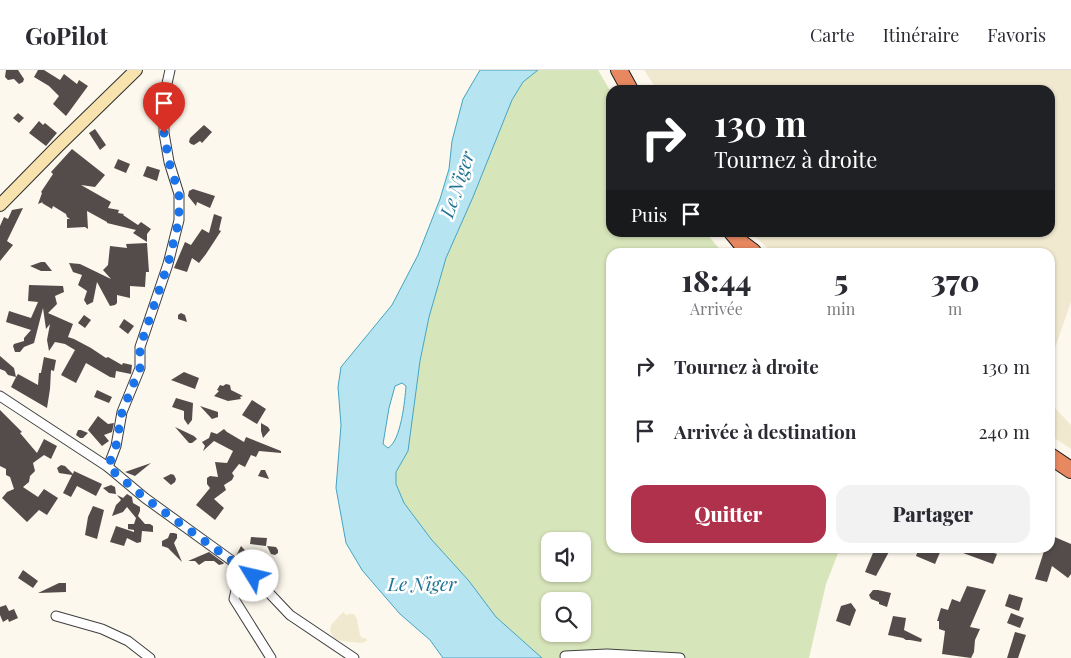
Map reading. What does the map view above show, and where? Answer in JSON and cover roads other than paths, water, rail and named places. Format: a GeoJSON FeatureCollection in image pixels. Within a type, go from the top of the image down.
{"type":"FeatureCollection","features":[{"type":"Feature","properties":{"kind":"highway"},"geometry":{"type":"LineString","coordinates":[[619,70],[627,85]]}},
{"type":"Feature","properties":{"kind":"highway"},"geometry":{"type":"LineString","coordinates":[[736,237],[747,248]]}},
{"type":"Feature","properties":{"kind":"highway"},"geometry":{"type":"LineString","coordinates":[[1055,459],[1071,470]]}},
{"type":"Feature","properties":{"kind":"street"},"geometry":{"type":"LineString","coordinates":[[0,205],[136,70]]}},
{"type":"Feature","properties":{"kind":"street"},"geometry":{"type":"LineString","coordinates":[[108,467],[116,446],[122,412],[140,368],[140,347],[168,264],[179,220],[179,194],[169,162],[164,133],[164,97],[170,70]]}},
{"type":"Feature","properties":{"kind":"street"},"geometry":{"type":"LineString","coordinates":[[0,396],[108,467],[145,498],[253,576],[290,615],[354,658]]}},
{"type":"Feature","properties":{"kind":"street"},"geometry":{"type":"LineString","coordinates":[[253,576],[237,586],[234,599],[271,658]]}},
{"type":"Feature","properties":{"kind":"street"},"geometry":{"type":"LineString","coordinates":[[56,616],[110,633],[128,641],[150,658]]}},
{"type":"Feature","properties":{"kind":"street"},"geometry":{"type":"LineString","coordinates":[[565,656],[606,654],[680,658]]}},
{"type":"Feature","properties":{"kind":"water","name":"Le Niger"},"geometry":{"type":"Polygon","coordinates":[[[480,70],[538,70],[523,82],[512,100],[446,258],[429,317],[420,361],[408,451],[396,472],[396,484],[404,503],[431,539],[469,581],[496,617],[542,658],[443,658],[430,640],[400,614],[362,570],[346,543],[336,488],[341,425],[338,387],[341,367],[392,305],[418,255],[440,199],[449,169],[452,141],[463,99],[480,70]],[[402,383],[395,386],[383,444],[388,448],[399,429],[406,386],[402,383]]]}}]}
